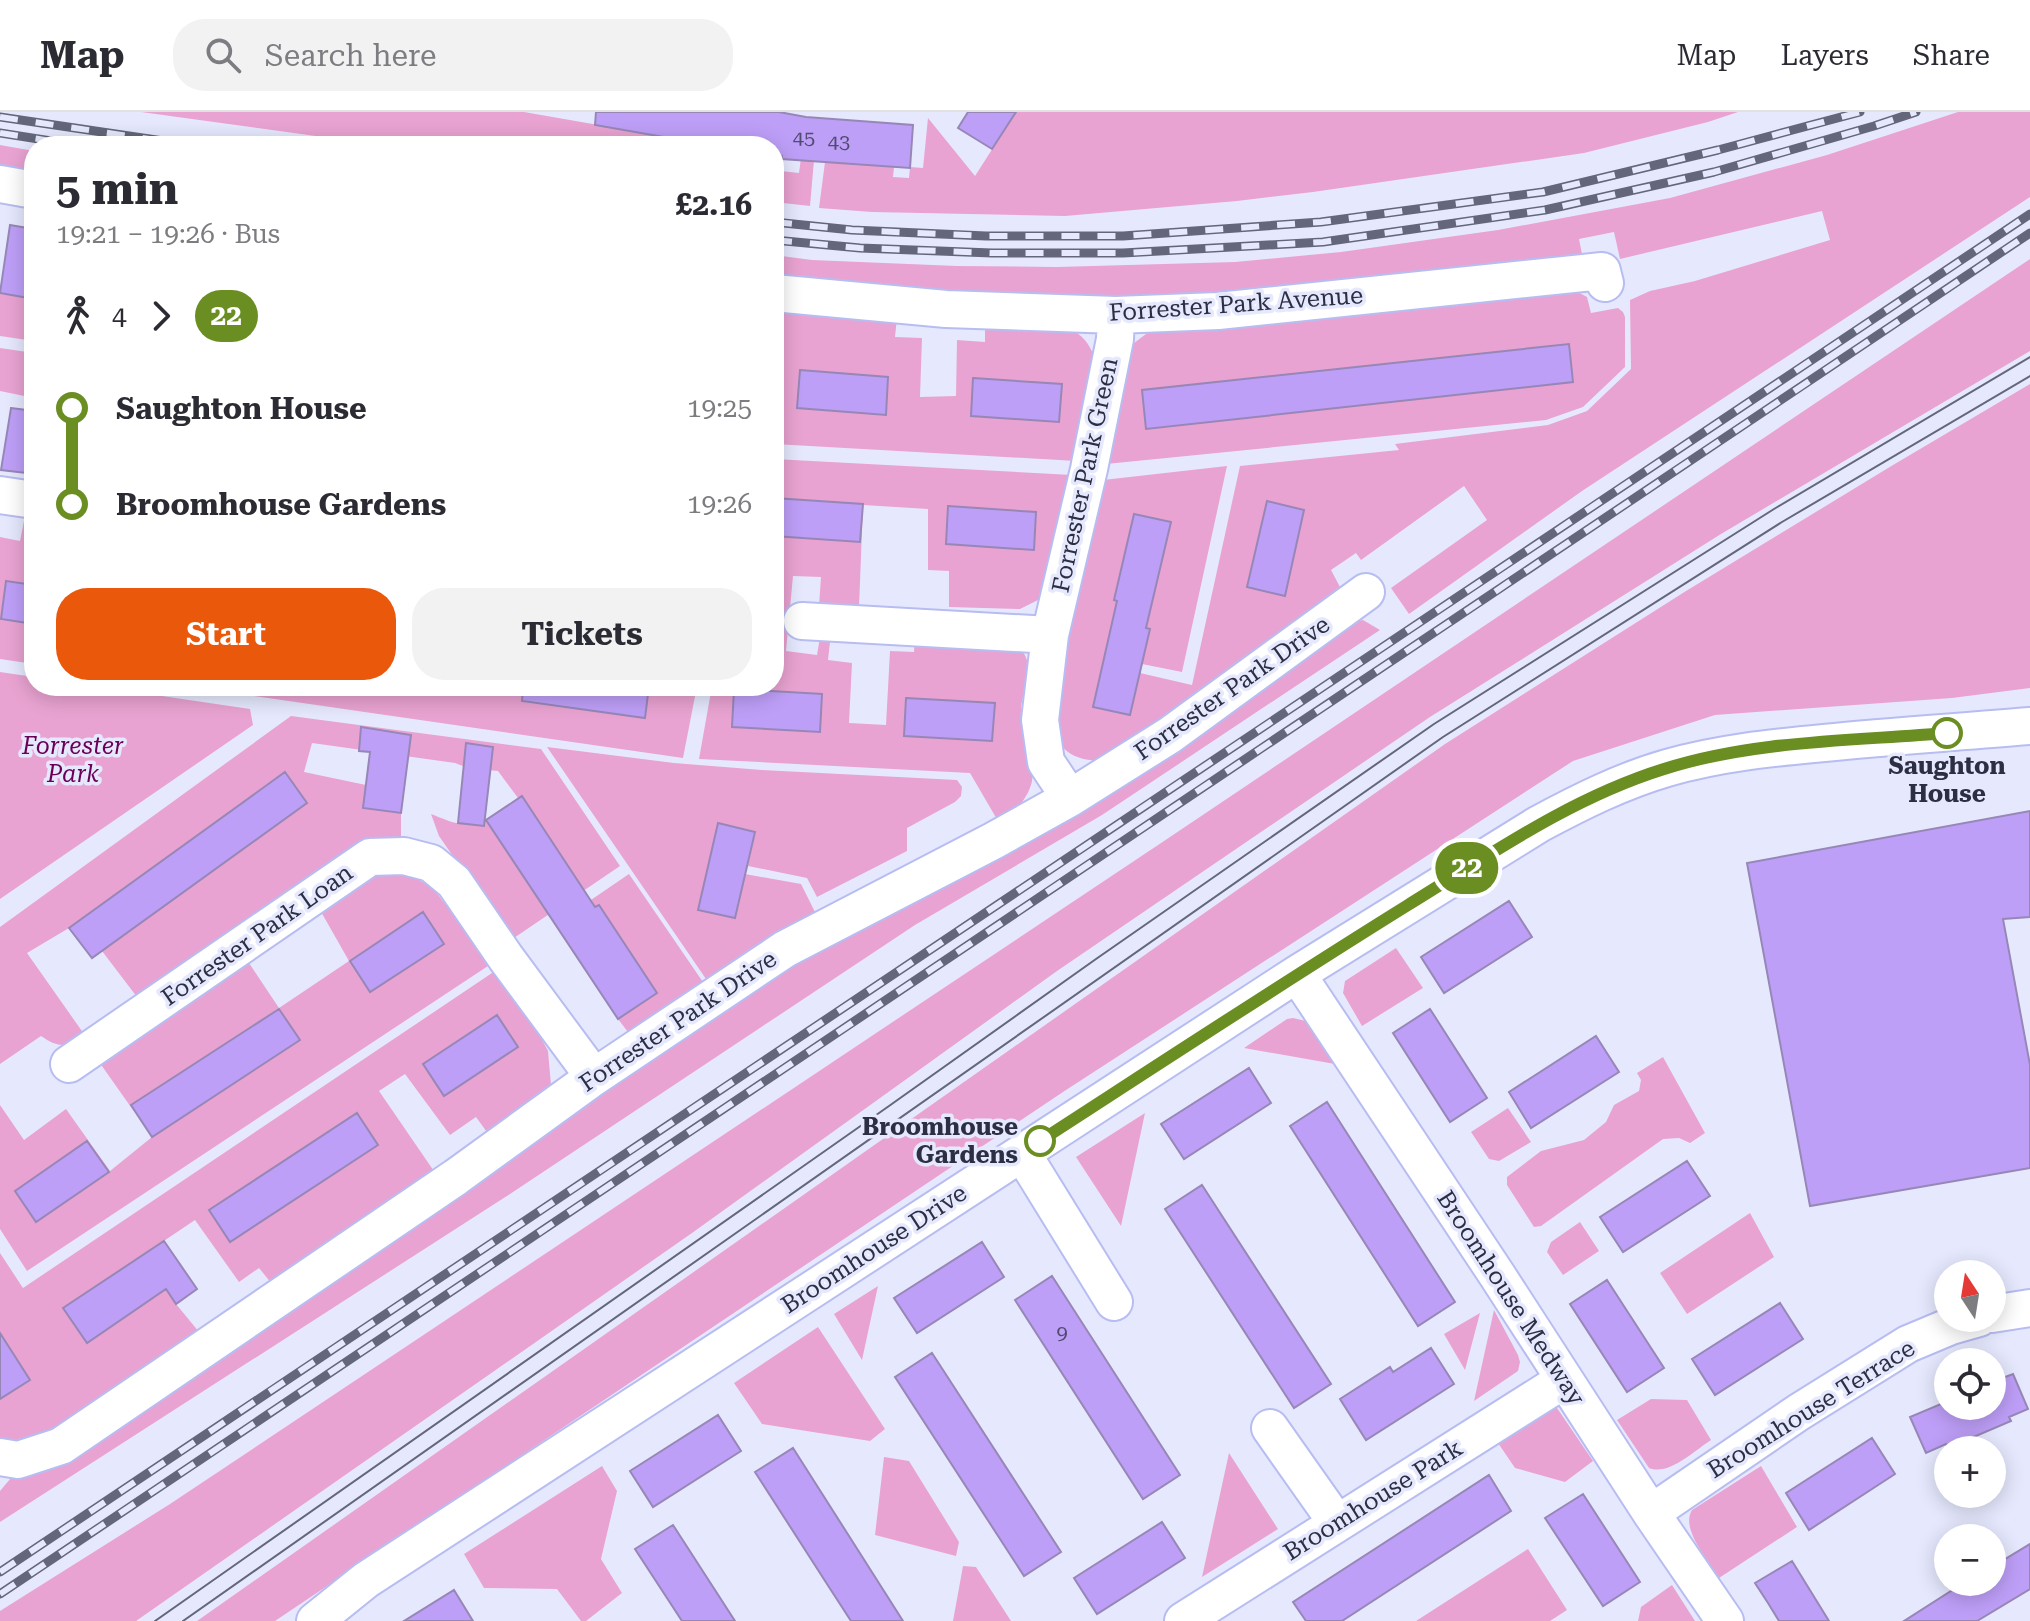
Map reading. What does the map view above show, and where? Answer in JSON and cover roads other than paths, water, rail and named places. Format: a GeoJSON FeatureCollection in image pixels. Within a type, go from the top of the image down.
{"type":"FeatureCollection","features":[{"type":"Feature","properties":{"kind":"street"},"geometry":{"type":"LineString","coordinates":[[0,184],[24,188]]}},
{"type":"Feature","properties":{"kind":"street","name":"Forrester Park Avenue"},"geometry":{"type":"LineString","coordinates":[[784,294],[946,309],[1116,315],[1218,311],[1603,271]]}},
{"type":"Feature","properties":{"kind":"street","name":"Forrester Park Green"},"geometry":{"type":"LineString","coordinates":[[1070,798],[1046,762],[1040,720],[1050,635],[1095,441],[1115,339],[1116,315]]}},
{"type":"Feature","properties":{"kind":"street"},"geometry":{"type":"LineString","coordinates":[[0,495],[24,499]]}},
{"type":"Feature","properties":{"kind":"street","name":"Forrester Park Drive"},"geometry":{"type":"LineString","coordinates":[[0,1457],[18,1460],[61,1446],[456,1177],[594,1077],[785,949],[1070,798],[1170,735],[1366,592]]}},
{"type":"Feature","properties":{"kind":"street"},"geometry":{"type":"LineString","coordinates":[[802,621],[1050,635]]}},
{"type":"Feature","properties":{"kind":"street","name":"Broomhouse Drive"},"geometry":{"type":"LineString","coordinates":[[315,1621],[366,1580],[1297,974],[1539,824],[1611,788],[1666,768],[1730,753],[2030,726]]}},
{"type":"Feature","properties":{"kind":"street","name":"Forrester Park Loan"},"geometry":{"type":"LineString","coordinates":[[69,1064],[370,857],[404,856],[431,863],[454,882],[594,1077]]}},
{"type":"Feature","properties":{"kind":"street","name":"Broomhouse Medway"},"geometry":{"type":"LineString","coordinates":[[1297,974],[1725,1621]]}},
{"type":"Feature","properties":{"kind":"street"},"geometry":{"type":"LineString","coordinates":[[1022,1153],[1114,1302]]}},
{"type":"Feature","properties":{"kind":"street"},"geometry":{"type":"LineString","coordinates":[[2006,1312],[2030,1308]]}},
{"type":"Feature","properties":{"kind":"street","name":"Broomhouse Terrace"},"geometry":{"type":"LineString","coordinates":[[1651,1513],[1799,1412],[1908,1344],[1937,1332]]}},
{"type":"Feature","properties":{"kind":"street","name":"Broomhouse Park"},"geometry":{"type":"LineString","coordinates":[[1183,1621],[1564,1380]]}},
{"type":"Feature","properties":{"kind":"street"},"geometry":{"type":"LineString","coordinates":[[1270,1428],[1337,1523]]}},
{"type":"Feature","properties":{"kind":"tram line"},"geometry":{"type":"LineString","coordinates":[[155,1621],[1434,724],[1774,509],[2030,357]]}},
{"type":"Feature","properties":{"kind":"tram line"},"geometry":{"type":"LineString","coordinates":[[183,1621],[1443,737],[1782,522],[2030,376]]}},
{"type":"Feature","properties":{"kind":"railway"},"geometry":{"type":"LineString","coordinates":[[784,223],[852,230],[986,236],[1123,236],[1321,222],[1543,192],[1860,112]]}},
{"type":"Feature","properties":{"kind":"railway"},"geometry":{"type":"LineString","coordinates":[[784,241],[860,248],[992,253],[1123,253],[1323,242],[1545,210],[1714,172],[1916,112]]}},
{"type":"Feature","properties":{"kind":"railway"},"geometry":{"type":"LineString","coordinates":[[0,117],[129,136]]}},
{"type":"Feature","properties":{"kind":"railway"},"geometry":{"type":"LineString","coordinates":[[0,133],[24,137]]}},
{"type":"Feature","properties":{"kind":"railway"},"geometry":{"type":"LineString","coordinates":[[0,1572],[2030,214]]}},
{"type":"Feature","properties":{"kind":"railway"},"geometry":{"type":"LineString","coordinates":[[0,1594],[2030,233]]}},
{"type":"Feature","properties":{"kind":"place","name":"Saughton House"},"geometry":{"type":"Point","coordinates":[1947,733]}},
{"type":"Feature","properties":{"kind":"place","name":"Broomhouse Gardens"},"geometry":{"type":"Point","coordinates":[1040,1141]}},
{"type":"Feature","properties":{"kind":"park label","name":"Forrester Park"},"geometry":{"type":"Point","coordinates":[73,760]}}]}
